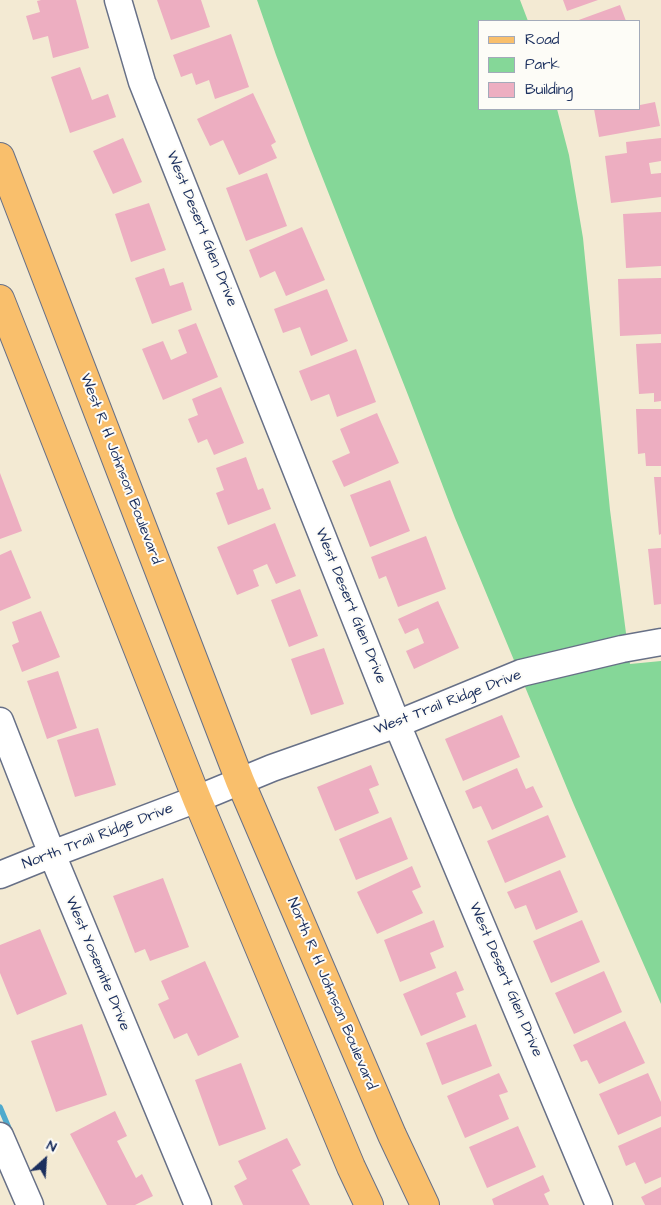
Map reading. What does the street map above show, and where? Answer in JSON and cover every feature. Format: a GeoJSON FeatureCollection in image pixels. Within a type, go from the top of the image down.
{"type":"FeatureCollection","features":[{"type":"Feature","properties":{"kind":"main road","name":"West R H Johnson Boulevard"},"geometry":{"type":"LineString","coordinates":[[0,157],[240,781]]}},
{"type":"Feature","properties":{"kind":"main road"},"geometry":{"type":"LineString","coordinates":[[0,299],[196,799],[351,1167],[369,1205]]}},
{"type":"Feature","properties":{"kind":"main road","name":"North R H Johnson Boulevard"},"geometry":{"type":"LineString","coordinates":[[240,781],[392,1135],[425,1205]]}},
{"type":"Feature","properties":{"kind":"street","name":"West Desert Glen Drive"},"geometry":{"type":"LineString","coordinates":[[118,0],[142,82],[397,724],[600,1205]]}},
{"type":"Feature","properties":{"kind":"street","name":"West Trail Ridge Drive"},"geometry":{"type":"LineString","coordinates":[[196,799],[272,768],[397,724],[521,673],[622,648],[661,642]]}},
{"type":"Feature","properties":{"kind":"street","name":"West Yosemite Drive"},"geometry":{"type":"LineString","coordinates":[[0,721],[52,854],[198,1205]]}},
{"type":"Feature","properties":{"kind":"street","name":"North Trail Ridge Drive"},"geometry":{"type":"LineString","coordinates":[[0,875],[196,799]]}},
{"type":"Feature","properties":{"kind":"street"},"geometry":{"type":"LineString","coordinates":[[0,1136],[30,1205]]}},
{"type":"Feature","properties":{"kind":"green space"},"geometry":{"type":"Polygon","coordinates":[[[257,0],[520,0],[528,20],[478,20],[478,110],[557,110],[569,155],[583,238],[610,510],[630,664],[661,661],[661,1004],[574,805],[455,518],[276,55],[257,0]]]}},
{"type":"Feature","properties":{"kind":"building"},"geometry":{"type":"Polygon","coordinates":[[[76,0],[89,48],[53,58],[48,36],[33,40],[26,16],[40,12],[37,1],[76,0]]]}},
{"type":"Feature","properties":{"kind":"building"},"geometry":{"type":"Polygon","coordinates":[[[157,0],[201,0],[210,27],[171,40],[157,0]]]}},
{"type":"Feature","properties":{"kind":"building"},"geometry":{"type":"Polygon","coordinates":[[[563,0],[598,0],[567,11],[563,0]]]}},
{"type":"Feature","properties":{"kind":"building"},"geometry":{"type":"Polygon","coordinates":[[[620,5],[626,20],[579,20],[620,5]]]}},
{"type":"Feature","properties":{"kind":"building"},"geometry":{"type":"Polygon","coordinates":[[[231,34],[249,87],[215,99],[209,80],[196,85],[192,73],[181,77],[173,55],[231,34]]]}},
{"type":"Feature","properties":{"kind":"building"},"geometry":{"type":"Polygon","coordinates":[[[80,67],[92,100],[108,94],[116,117],[70,133],[51,77],[80,67]]]}},
{"type":"Feature","properties":{"kind":"building"},"geometry":{"type":"Polygon","coordinates":[[[253,93],[276,142],[271,145],[277,158],[239,175],[223,140],[210,146],[197,119],[253,93]]]}},
{"type":"Feature","properties":{"kind":"building"},"geometry":{"type":"Polygon","coordinates":[[[655,102],[660,126],[599,137],[594,110],[641,110],[641,105],[655,102]]]}},
{"type":"Feature","properties":{"kind":"building"},"geometry":{"type":"Polygon","coordinates":[[[123,138],[142,182],[113,194],[93,151],[123,138]]]}},
{"type":"Feature","properties":{"kind":"building"},"geometry":{"type":"Polygon","coordinates":[[[661,138],[661,161],[649,163],[651,174],[661,173],[661,197],[611,203],[605,156],[627,153],[626,142],[661,138]]]}},
{"type":"Feature","properties":{"kind":"building"},"geometry":{"type":"Polygon","coordinates":[[[267,173],[287,226],[246,241],[226,188],[267,173]]]}},
{"type":"Feature","properties":{"kind":"building"},"geometry":{"type":"Polygon","coordinates":[[[149,203],[166,250],[131,262],[115,214],[149,203]]]}},
{"type":"Feature","properties":{"kind":"building"},"geometry":{"type":"Polygon","coordinates":[[[661,212],[661,266],[626,268],[623,214],[661,212]]]}},
{"type":"Feature","properties":{"kind":"building"},"geometry":{"type":"Polygon","coordinates":[[[302,227],[325,280],[286,296],[275,271],[260,278],[249,250],[302,227]]]}},
{"type":"Feature","properties":{"kind":"building"},"geometry":{"type":"Polygon","coordinates":[[[164,268],[170,286],[183,282],[192,310],[152,324],[135,278],[164,268]]]}},
{"type":"Feature","properties":{"kind":"building"},"geometry":{"type":"Polygon","coordinates":[[[661,278],[661,334],[620,336],[618,279],[661,278]]]}},
{"type":"Feature","properties":{"kind":"building"},"geometry":{"type":"Polygon","coordinates":[[[327,289],[348,341],[311,356],[300,327],[283,333],[274,309],[327,289]]]}},
{"type":"Feature","properties":{"kind":"building"},"geometry":{"type":"Polygon","coordinates":[[[196,323],[218,377],[163,400],[142,349],[163,341],[171,360],[187,353],[178,330],[196,323]]]}},
{"type":"Feature","properties":{"kind":"building"},"geometry":{"type":"Polygon","coordinates":[[[661,343],[661,401],[654,402],[654,393],[639,394],[636,344],[661,343]]]}},
{"type":"Feature","properties":{"kind":"building"},"geometry":{"type":"Polygon","coordinates":[[[356,349],[376,402],[337,417],[329,394],[311,401],[299,371],[356,349]]]}},
{"type":"Feature","properties":{"kind":"building"},"geometry":{"type":"Polygon","coordinates":[[[221,387],[244,443],[214,455],[207,439],[198,443],[188,419],[198,415],[192,399],[221,387]]]}},
{"type":"Feature","properties":{"kind":"building"},"geometry":{"type":"Polygon","coordinates":[[[636,409],[661,409],[661,466],[646,466],[645,453],[638,454],[636,409]]]}},
{"type":"Feature","properties":{"kind":"building"},"geometry":{"type":"Polygon","coordinates":[[[377,413],[399,463],[344,487],[332,461],[350,453],[340,429],[377,413]]]}},
{"type":"Feature","properties":{"kind":"building"},"geometry":{"type":"Polygon","coordinates":[[[246,457],[258,490],[263,488],[271,509],[228,525],[216,493],[224,490],[216,468],[246,457]]]}},
{"type":"Feature","properties":{"kind":"building"},"geometry":{"type":"Polygon","coordinates":[[[0,473],[22,531],[0,539],[0,473]]]}},
{"type":"Feature","properties":{"kind":"building"},"geometry":{"type":"Polygon","coordinates":[[[654,477],[661,477],[661,534],[659,535],[654,477]]]}},
{"type":"Feature","properties":{"kind":"building"},"geometry":{"type":"Polygon","coordinates":[[[390,480],[410,531],[370,547],[350,495],[390,480]]]}},
{"type":"Feature","properties":{"kind":"building"},"geometry":{"type":"Polygon","coordinates":[[[275,523],[296,576],[276,584],[267,564],[253,570],[259,586],[237,595],[217,547],[275,523]]]}},
{"type":"Feature","properties":{"kind":"building"},"geometry":{"type":"Polygon","coordinates":[[[426,536],[446,589],[398,607],[386,576],[379,579],[371,557],[426,536]]]}},
{"type":"Feature","properties":{"kind":"building"},"geometry":{"type":"Polygon","coordinates":[[[661,548],[661,604],[654,605],[648,549],[661,548]]]}},
{"type":"Feature","properties":{"kind":"building"},"geometry":{"type":"Polygon","coordinates":[[[11,550],[31,598],[0,611],[0,555],[11,550]]]}},
{"type":"Feature","properties":{"kind":"building"},"geometry":{"type":"Polygon","coordinates":[[[300,589],[318,636],[289,647],[271,600],[300,589]]]}},
{"type":"Feature","properties":{"kind":"building"},"geometry":{"type":"Polygon","coordinates":[[[438,601],[459,648],[414,669],[406,651],[424,643],[418,628],[405,634],[398,619],[438,601]]]}},
{"type":"Feature","properties":{"kind":"building"},"geometry":{"type":"Polygon","coordinates":[[[41,611],[60,657],[22,672],[12,645],[19,642],[12,622],[41,611]]]}},
{"type":"Feature","properties":{"kind":"building"},"geometry":{"type":"Polygon","coordinates":[[[324,648],[344,704],[311,715],[291,659],[324,648]]]}},
{"type":"Feature","properties":{"kind":"building"},"geometry":{"type":"Polygon","coordinates":[[[58,671],[77,728],[47,739],[27,681],[58,671]]]}},
{"type":"Feature","properties":{"kind":"building"},"geometry":{"type":"Polygon","coordinates":[[[502,715],[520,757],[463,781],[445,739],[502,715]]]}},
{"type":"Feature","properties":{"kind":"building"},"geometry":{"type":"Polygon","coordinates":[[[98,728],[116,785],[75,797],[57,740],[98,728]]]}},
{"type":"Feature","properties":{"kind":"building"},"geometry":{"type":"Polygon","coordinates":[[[371,765],[379,785],[369,789],[379,813],[335,831],[317,787],[371,765]]]}},
{"type":"Feature","properties":{"kind":"building"},"geometry":{"type":"Polygon","coordinates":[[[517,768],[526,789],[533,786],[543,807],[492,830],[481,806],[473,809],[465,791],[517,768]]]}},
{"type":"Feature","properties":{"kind":"building"},"geometry":{"type":"Polygon","coordinates":[[[548,815],[566,857],[505,883],[487,841],[548,815]]]}},
{"type":"Feature","properties":{"kind":"building"},"geometry":{"type":"Polygon","coordinates":[[[391,817],[408,859],[356,880],[339,839],[391,817]]]}},
{"type":"Feature","properties":{"kind":"building"},"geometry":{"type":"Polygon","coordinates":[[[412,866],[421,887],[412,891],[423,913],[377,934],[357,892],[412,866]]]}},
{"type":"Feature","properties":{"kind":"building"},"geometry":{"type":"Polygon","coordinates":[[[560,870],[578,912],[536,930],[526,905],[515,909],[507,892],[560,870]]]}},
{"type":"Feature","properties":{"kind":"building"},"geometry":{"type":"Polygon","coordinates":[[[163,878],[189,947],[150,961],[145,949],[135,953],[113,896],[163,878]]]}},
{"type":"Feature","properties":{"kind":"building"},"geometry":{"type":"Polygon","coordinates":[[[434,920],[444,947],[430,953],[436,968],[400,982],[384,940],[434,920]]]}},
{"type":"Feature","properties":{"kind":"building"},"geometry":{"type":"Polygon","coordinates":[[[582,920],[600,962],[551,983],[533,941],[582,920]]]}},
{"type":"Feature","properties":{"kind":"building"},"geometry":{"type":"Polygon","coordinates":[[[40,929],[67,994],[17,1015],[0,973],[0,945],[40,929]]]}},
{"type":"Feature","properties":{"kind":"building"},"geometry":{"type":"Polygon","coordinates":[[[205,961],[239,1037],[198,1056],[187,1033],[174,1039],[158,1004],[169,999],[161,981],[205,961]]]}},
{"type":"Feature","properties":{"kind":"building"},"geometry":{"type":"Polygon","coordinates":[[[456,971],[464,990],[456,993],[466,1017],[421,1036],[403,994],[456,971]]]}},
{"type":"Feature","properties":{"kind":"building"},"geometry":{"type":"Polygon","coordinates":[[[604,971],[622,1012],[574,1034],[555,993],[604,971]]]}},
{"type":"Feature","properties":{"kind":"building"},"geometry":{"type":"Polygon","coordinates":[[[625,1021],[645,1063],[599,1084],[587,1060],[581,1062],[573,1045],[625,1021]]]}},
{"type":"Feature","properties":{"kind":"building"},"geometry":{"type":"Polygon","coordinates":[[[82,1024],[107,1095],[56,1112],[31,1041],[82,1024]]]}},
{"type":"Feature","properties":{"kind":"building"},"geometry":{"type":"Polygon","coordinates":[[[476,1024],[492,1066],[442,1085],[426,1043],[476,1024]]]}},
{"type":"Feature","properties":{"kind":"building"},"geometry":{"type":"Polygon","coordinates":[[[241,1063],[266,1129],[219,1146],[195,1080],[241,1063]]]}},
{"type":"Feature","properties":{"kind":"building"},"geometry":{"type":"Polygon","coordinates":[[[499,1073],[508,1092],[499,1095],[509,1119],[465,1138],[447,1096],[499,1073]]]}},
{"type":"Feature","properties":{"kind":"building"},"geometry":{"type":"Polygon","coordinates":[[[648,1073],[661,1102],[661,1116],[618,1135],[599,1094],[648,1073]]]}},
{"type":"Feature","properties":{"kind":"building"},"geometry":{"type":"Polygon","coordinates":[[[115,1111],[127,1136],[117,1141],[136,1178],[142,1174],[153,1196],[135,1205],[107,1205],[70,1134],[115,1111]]]}},
{"type":"Feature","properties":{"kind":"building"},"geometry":{"type":"Polygon","coordinates":[[[518,1126],[536,1167],[487,1188],[469,1147],[518,1126]]]}},
{"type":"Feature","properties":{"kind":"building"},"geometry":{"type":"Polygon","coordinates":[[[661,1127],[661,1177],[645,1184],[635,1162],[626,1166],[618,1146],[661,1127]]]}},
{"type":"Feature","properties":{"kind":"building"},"geometry":{"type":"Polygon","coordinates":[[[287,1138],[301,1165],[292,1170],[310,1205],[243,1205],[234,1186],[247,1179],[238,1161],[287,1138]]]}},
{"type":"Feature","properties":{"kind":"building"},"geometry":{"type":"Polygon","coordinates":[[[543,1175],[550,1191],[544,1194],[549,1205],[494,1205],[492,1199],[543,1175]]]}},
{"type":"Feature","properties":{"kind":"building"},"geometry":{"type":"Polygon","coordinates":[[[661,1187],[661,1205],[645,1205],[641,1197],[661,1187]]]}},
{"type":"Feature","properties":{"kind":"waterway"},"geometry":{"type":"LineString","coordinates":[[0,1107],[11,1133]]}}]}
